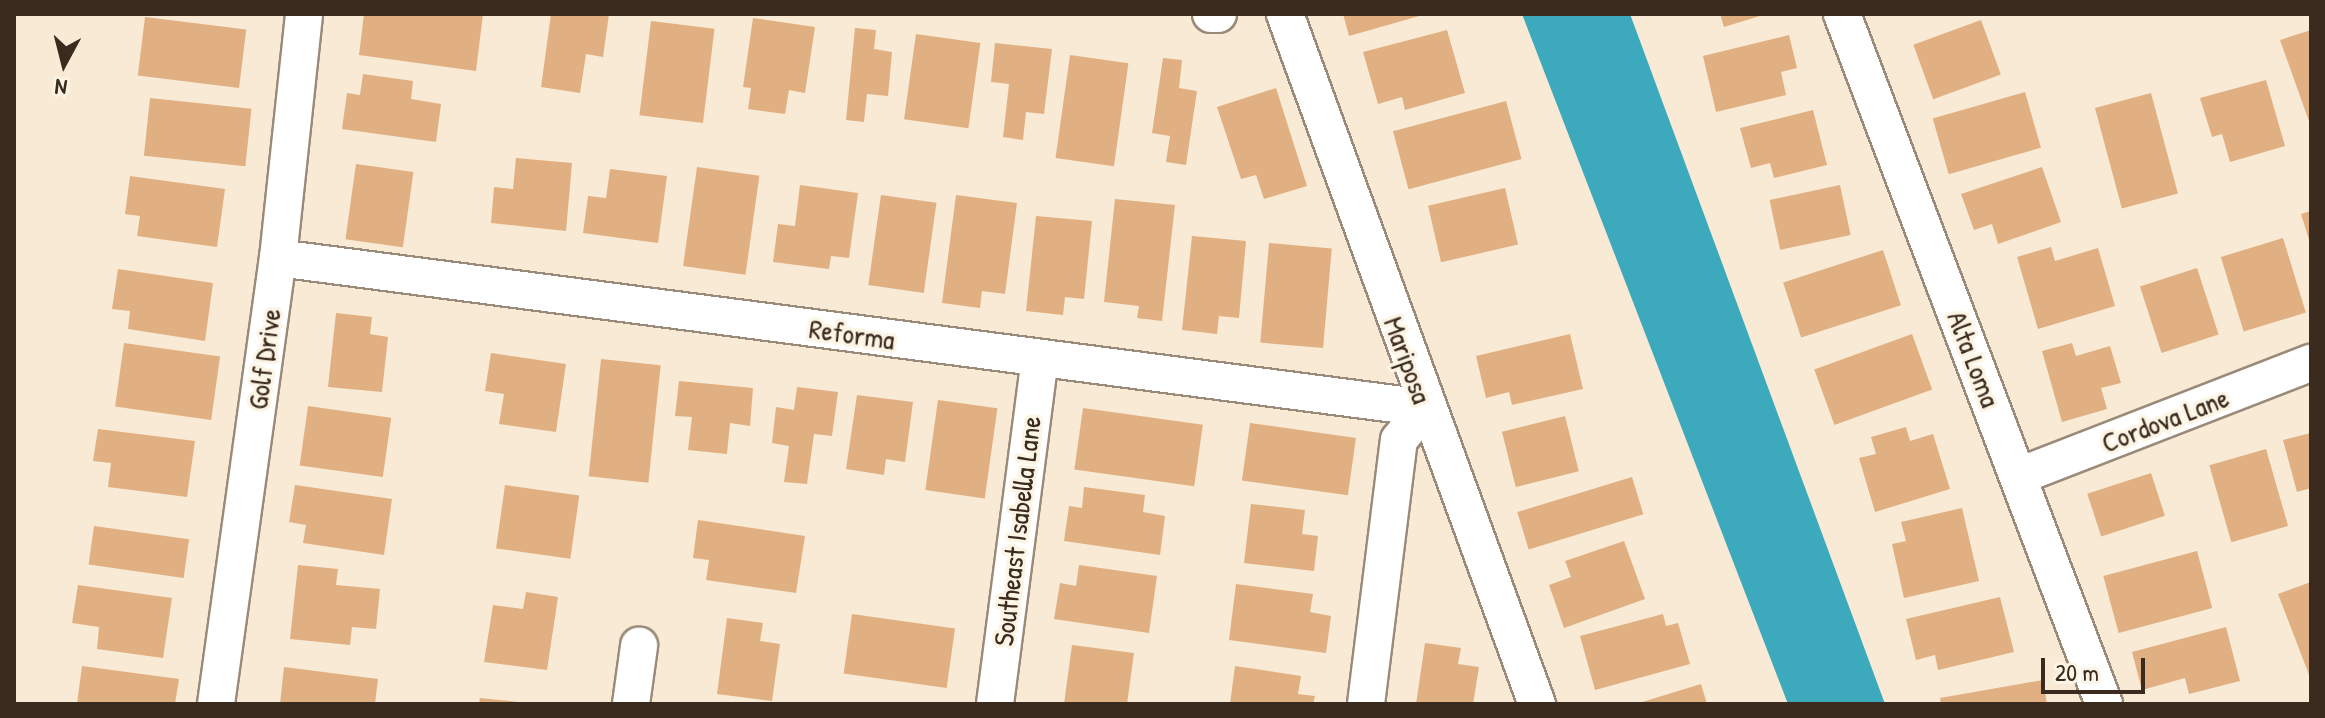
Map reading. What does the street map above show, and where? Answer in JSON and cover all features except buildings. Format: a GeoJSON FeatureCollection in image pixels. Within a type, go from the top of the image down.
{"type":"FeatureCollection","features":[{"type":"Feature","properties":{"kind":"street","name":"Golf Drive"},"geometry":{"type":"LineString","coordinates":[[216,704],[278,258],[304,14]]}},
{"type":"Feature","properties":{"kind":"street"},"geometry":{"type":"LineString","coordinates":[[1211,14],[1218,14]]}},
{"type":"Feature","properties":{"kind":"street","name":"Mariposa"},"geometry":{"type":"LineString","coordinates":[[1285,14],[1425,408],[1537,704]]}},
{"type":"Feature","properties":{"kind":"street","name":"Alta Loma"},"geometry":{"type":"LineString","coordinates":[[1842,14],[2104,704]]}},
{"type":"Feature","properties":{"kind":"street","name":"Reforma"},"geometry":{"type":"LineString","coordinates":[[278,258],[1425,408]]}},
{"type":"Feature","properties":{"kind":"street","name":"Southeast Isabella Lane"},"geometry":{"type":"LineString","coordinates":[[995,704],[1040,358]]}},
{"type":"Feature","properties":{"kind":"street","name":"Cordova Lane"},"geometry":{"type":"LineString","coordinates":[[2019,476],[2311,363]]}},
{"type":"Feature","properties":{"kind":"street"},"geometry":{"type":"LineString","coordinates":[[1366,704],[1399,440],[1425,408]]}},
{"type":"Feature","properties":{"kind":"street"},"geometry":{"type":"LineString","coordinates":[[631,704],[639,646]]}},
{"type":"Feature","properties":{"kind":"water"},"geometry":{"type":"Polygon","coordinates":[[[1522,14],[1630,14],[1885,704],[1788,704],[1522,14]]]}}]}
